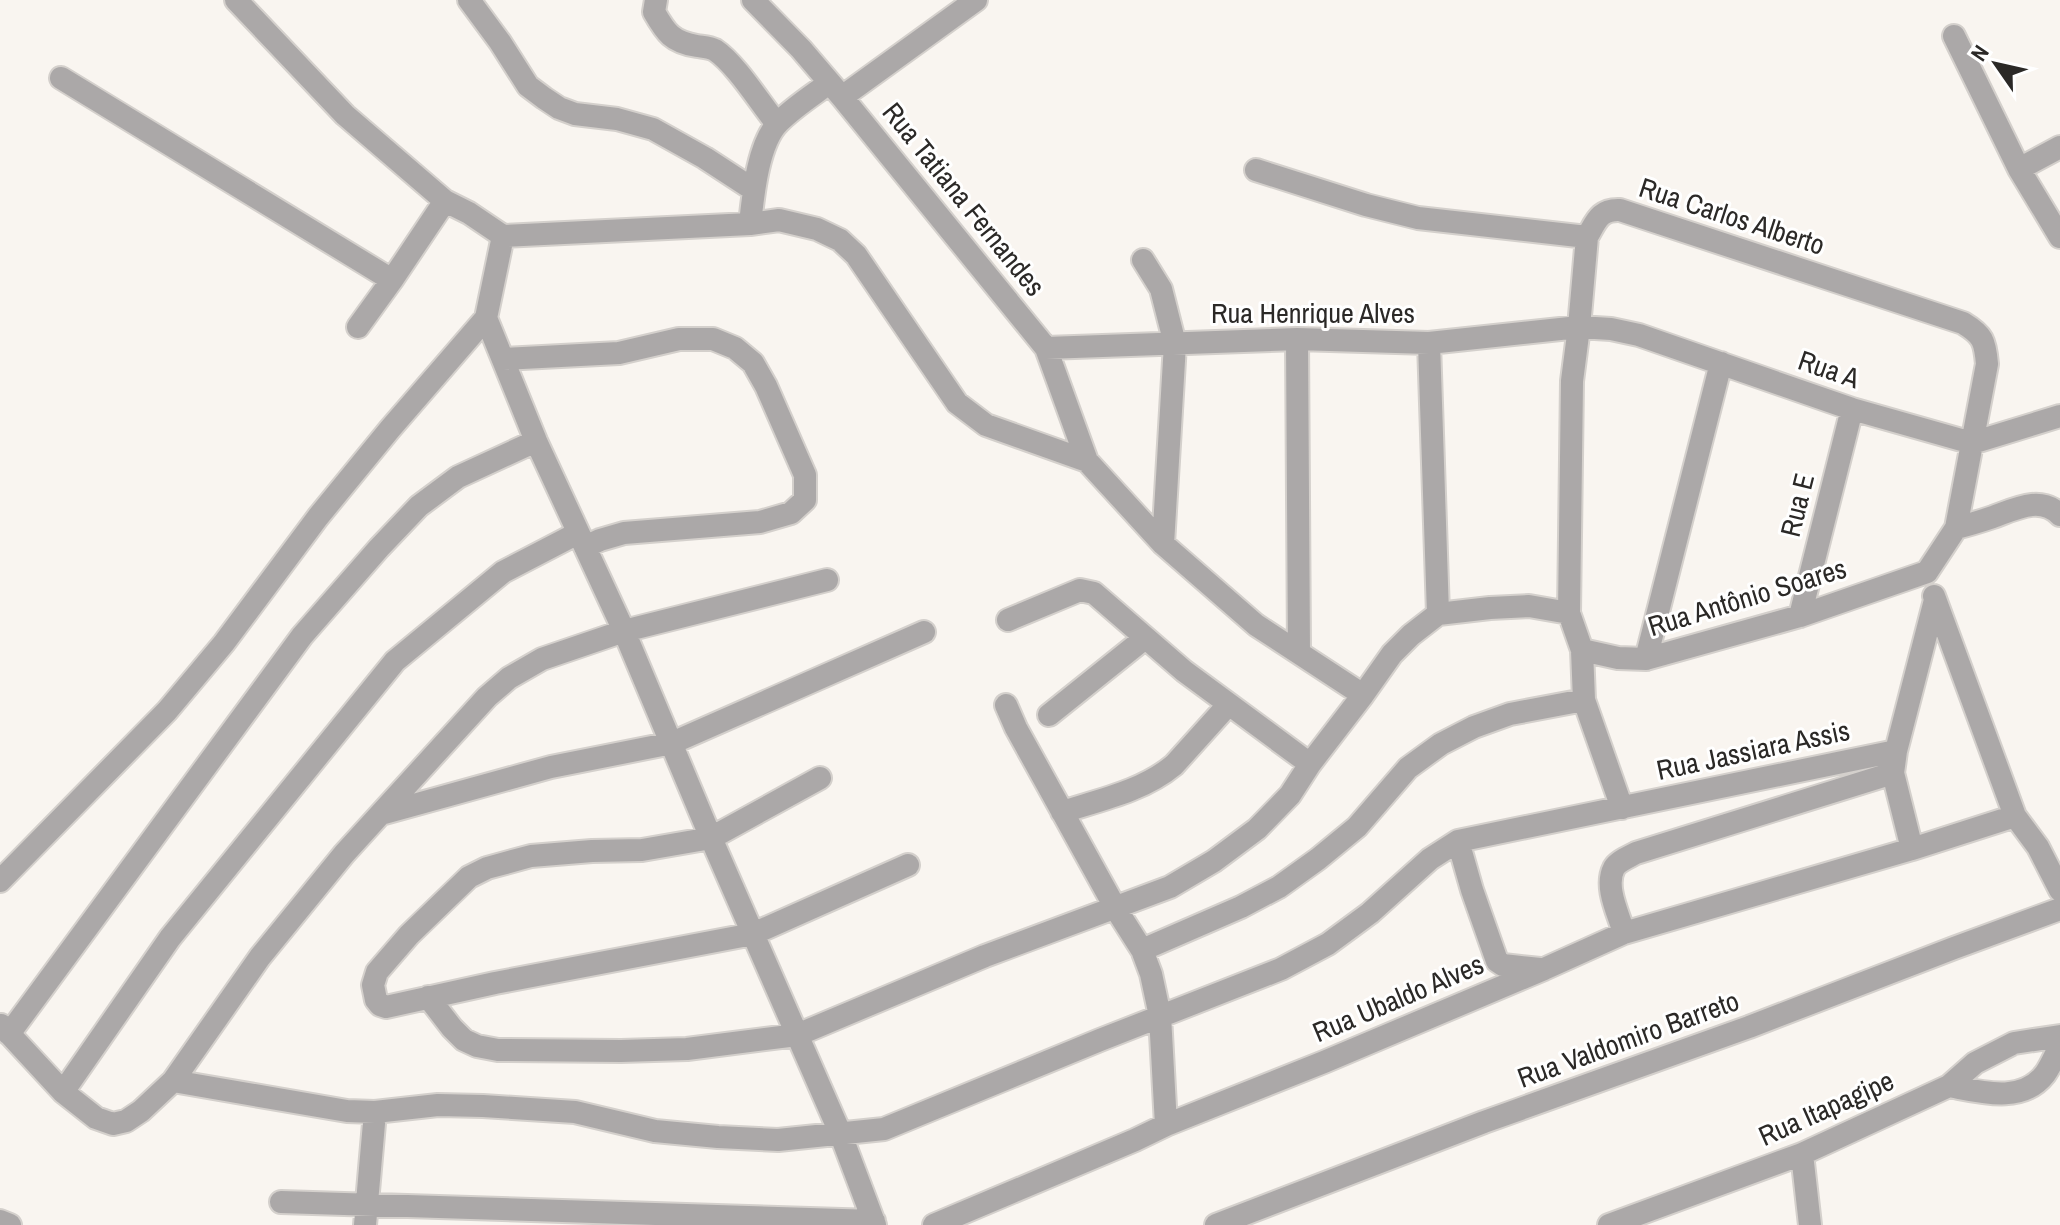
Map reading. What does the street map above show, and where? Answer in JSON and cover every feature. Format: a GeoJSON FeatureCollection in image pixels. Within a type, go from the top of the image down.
{"type":"FeatureCollection","features":[{"type":"Feature","properties":{"kind":"street"},"geometry":{"type":"LineString","coordinates":[[236,0],[345,115],[445,201],[503,236],[779,220],[817,229],[840,240],[856,255],[957,403],[986,425],[1087,461],[1163,544],[1256,625],[1363,695]]}},
{"type":"Feature","properties":{"kind":"street"},"geometry":{"type":"LineString","coordinates":[[469,0],[528,86],[544,98],[575,114],[617,119],[653,129],[754,190]]}},
{"type":"Feature","properties":{"kind":"street"},"geometry":{"type":"LineString","coordinates":[[656,0],[654,12],[673,39],[714,50],[728,62],[777,124]]}},
{"type":"Feature","properties":{"kind":"street","name":"Rua Tatiana Fernandes"},"geometry":{"type":"LineString","coordinates":[[753,0],[836,90],[1046,348],[1087,461]]}},
{"type":"Feature","properties":{"kind":"street"},"geometry":{"type":"LineString","coordinates":[[750,224],[763,152],[777,124],[976,0]]}},
{"type":"Feature","properties":{"kind":"street"},"geometry":{"type":"LineString","coordinates":[[1954,36],[2019,169],[2060,237]]}},
{"type":"Feature","properties":{"kind":"street"},"geometry":{"type":"LineString","coordinates":[[61,78],[392,280]]}},
{"type":"Feature","properties":{"kind":"street"},"geometry":{"type":"LineString","coordinates":[[2019,169],[2060,147]]}},
{"type":"Feature","properties":{"kind":"street"},"geometry":{"type":"LineString","coordinates":[[1256,170],[1418,218],[1587,237],[1572,381],[1569,613],[1582,650],[1584,700],[1622,808]]}},
{"type":"Feature","properties":{"kind":"street"},"geometry":{"type":"LineString","coordinates":[[358,327],[445,201]]}},
{"type":"Feature","properties":{"kind":"street","name":"Rua Carlos Alberto"},"geometry":{"type":"LineString","coordinates":[[1587,237],[1607,210],[1620,210],[1963,323],[1977,331],[1983,339],[1987,364],[1972,443]]}},
{"type":"Feature","properties":{"kind":"street"},"geometry":{"type":"LineString","coordinates":[[0,881],[167,711],[224,643],[318,517],[486,318],[503,236]]}},
{"type":"Feature","properties":{"kind":"street"},"geometry":{"type":"LineString","coordinates":[[1143,260],[1161,289],[1175,344],[1163,544]]}},
{"type":"Feature","properties":{"kind":"street"},"geometry":{"type":"LineString","coordinates":[[281,1202],[366,1215],[874,1223],[841,1135],[624,631],[536,441],[486,318]]}},
{"type":"Feature","properties":{"kind":"street","name":"Rua Henrique Alves"},"geometry":{"type":"LineString","coordinates":[[1046,348],[1297,339],[1429,343],[1579,327]]}},
{"type":"Feature","properties":{"kind":"street","name":"Rua A"},"geometry":{"type":"LineString","coordinates":[[1579,327],[1639,335],[1852,409],[1972,443]]}},
{"type":"Feature","properties":{"kind":"street"},"geometry":{"type":"LineString","coordinates":[[63,1092],[170,938],[395,661],[503,572],[582,540],[600,540],[624,533],[760,522],[791,513],[805,500],[805,475],[766,386],[753,363],[735,348],[713,339],[679,339],[619,353],[503,359]]}},
{"type":"Feature","properties":{"kind":"street"},"geometry":{"type":"LineString","coordinates":[[1297,339],[1299,653]]}},
{"type":"Feature","properties":{"kind":"street"},"geometry":{"type":"LineString","coordinates":[[1429,343],[1438,614]]}},
{"type":"Feature","properties":{"kind":"street"},"geometry":{"type":"LineString","coordinates":[[1646,659],[1721,363]]}},
{"type":"Feature","properties":{"kind":"street","name":"Rua E"},"geometry":{"type":"LineString","coordinates":[[1800,616],[1852,409]]}},
{"type":"Feature","properties":{"kind":"street"},"geometry":{"type":"LineString","coordinates":[[2060,416],[1972,443],[1956,528],[1927,572],[2015,816],[2038,847],[2060,890]]}},
{"type":"Feature","properties":{"kind":"street"},"geometry":{"type":"LineString","coordinates":[[536,441],[458,477],[419,506],[379,548],[302,636],[5,1029],[63,1092],[96,1118],[113,1124],[126,1121],[173,1081],[260,957],[344,854],[487,697],[509,678],[542,659],[624,631],[827,580]]}},
{"type":"Feature","properties":{"kind":"street"},"geometry":{"type":"LineString","coordinates":[[1956,528],[2025,505],[2043,505],[2060,515]]}},
{"type":"Feature","properties":{"kind":"street","name":"Rua Antônio Soares"},"geometry":{"type":"LineString","coordinates":[[1582,650],[1618,658],[1646,659],[1800,616],[1927,572]]}},
{"type":"Feature","properties":{"kind":"street"},"geometry":{"type":"LineString","coordinates":[[1008,620],[1080,590],[1094,593],[1228,705],[1310,764]]}},
{"type":"Feature","properties":{"kind":"street"},"geometry":{"type":"LineString","coordinates":[[1904,852],[1894,762],[1935,600]]}},
{"type":"Feature","properties":{"kind":"street"},"geometry":{"type":"LineString","coordinates":[[428,997],[464,1040],[498,1050],[687,1049],[797,1035],[985,956],[1170,887],[1214,861],[1257,829],[1290,795],[1392,654],[1438,614],[1529,606],[1569,613]]}},
{"type":"Feature","properties":{"kind":"street"},"geometry":{"type":"LineString","coordinates":[[381,814],[551,767],[672,743],[924,632]]}},
{"type":"Feature","properties":{"kind":"street"},"geometry":{"type":"LineString","coordinates":[[1049,715],[1145,638]]}},
{"type":"Feature","properties":{"kind":"street"},"geometry":{"type":"LineString","coordinates":[[1142,950],[1279,887],[1357,827],[1408,768],[1441,744],[1474,727],[1510,714],[1584,700]]}},
{"type":"Feature","properties":{"kind":"street"},"geometry":{"type":"LineString","coordinates":[[1006,705],[1062,812],[1142,950],[1160,1016],[1166,1125]]}},
{"type":"Feature","properties":{"kind":"street"},"geometry":{"type":"LineString","coordinates":[[1062,812],[1133,789],[1165,773],[1228,705]]}},
{"type":"Feature","properties":{"kind":"street"},"geometry":{"type":"LineString","coordinates":[[1624,933],[1612,894],[1611,879],[1618,864],[1636,853],[1894,762]]}},
{"type":"Feature","properties":{"kind":"street","name":"Rua Jassiara Assis"},"geometry":{"type":"LineString","coordinates":[[1458,841],[1622,808],[1894,762]]}},
{"type":"Feature","properties":{"kind":"street"},"geometry":{"type":"LineString","coordinates":[[820,778],[711,838],[642,850],[531,856],[487,868],[469,877],[384,962],[373,985],[376,1000],[386,1007],[753,934],[908,865]]}},
{"type":"Feature","properties":{"kind":"street","name":"Rua Ubaldo Alves"},"geometry":{"type":"LineString","coordinates":[[934,1225],[1624,933],[1904,852],[2015,816]]}},
{"type":"Feature","properties":{"kind":"street"},"geometry":{"type":"LineString","coordinates":[[173,1081],[347,1111],[375,1112],[438,1105],[575,1112],[655,1131],[718,1137],[778,1140],[884,1129],[1281,969],[1328,944],[1370,913],[1430,859],[1458,841],[1497,961],[1503,965],[1544,969]]}},
{"type":"Feature","properties":{"kind":"street","name":"Rua Valdomiro Barreto"},"geometry":{"type":"LineString","coordinates":[[1216,1225],[1484,1122],[1749,1027],[2060,909]]}},
{"type":"Feature","properties":{"kind":"street","name":"Rua Itapagipe"},"geometry":{"type":"LineString","coordinates":[[1609,1225],[1802,1154],[1949,1086],[1975,1063],[2014,1043],[2060,1036]]}},
{"type":"Feature","properties":{"kind":"street"},"geometry":{"type":"LineString","coordinates":[[1949,1086],[2001,1094],[2030,1087],[2044,1074],[2060,1046]]}},
{"type":"Feature","properties":{"kind":"street"},"geometry":{"type":"LineString","coordinates":[[366,1215],[375,1112]]}},
{"type":"Feature","properties":{"kind":"street"},"geometry":{"type":"LineString","coordinates":[[1802,1154],[1810,1225]]}},
{"type":"Feature","properties":{"kind":"street"},"geometry":{"type":"LineString","coordinates":[[0,1221],[10,1225]]}}]}
